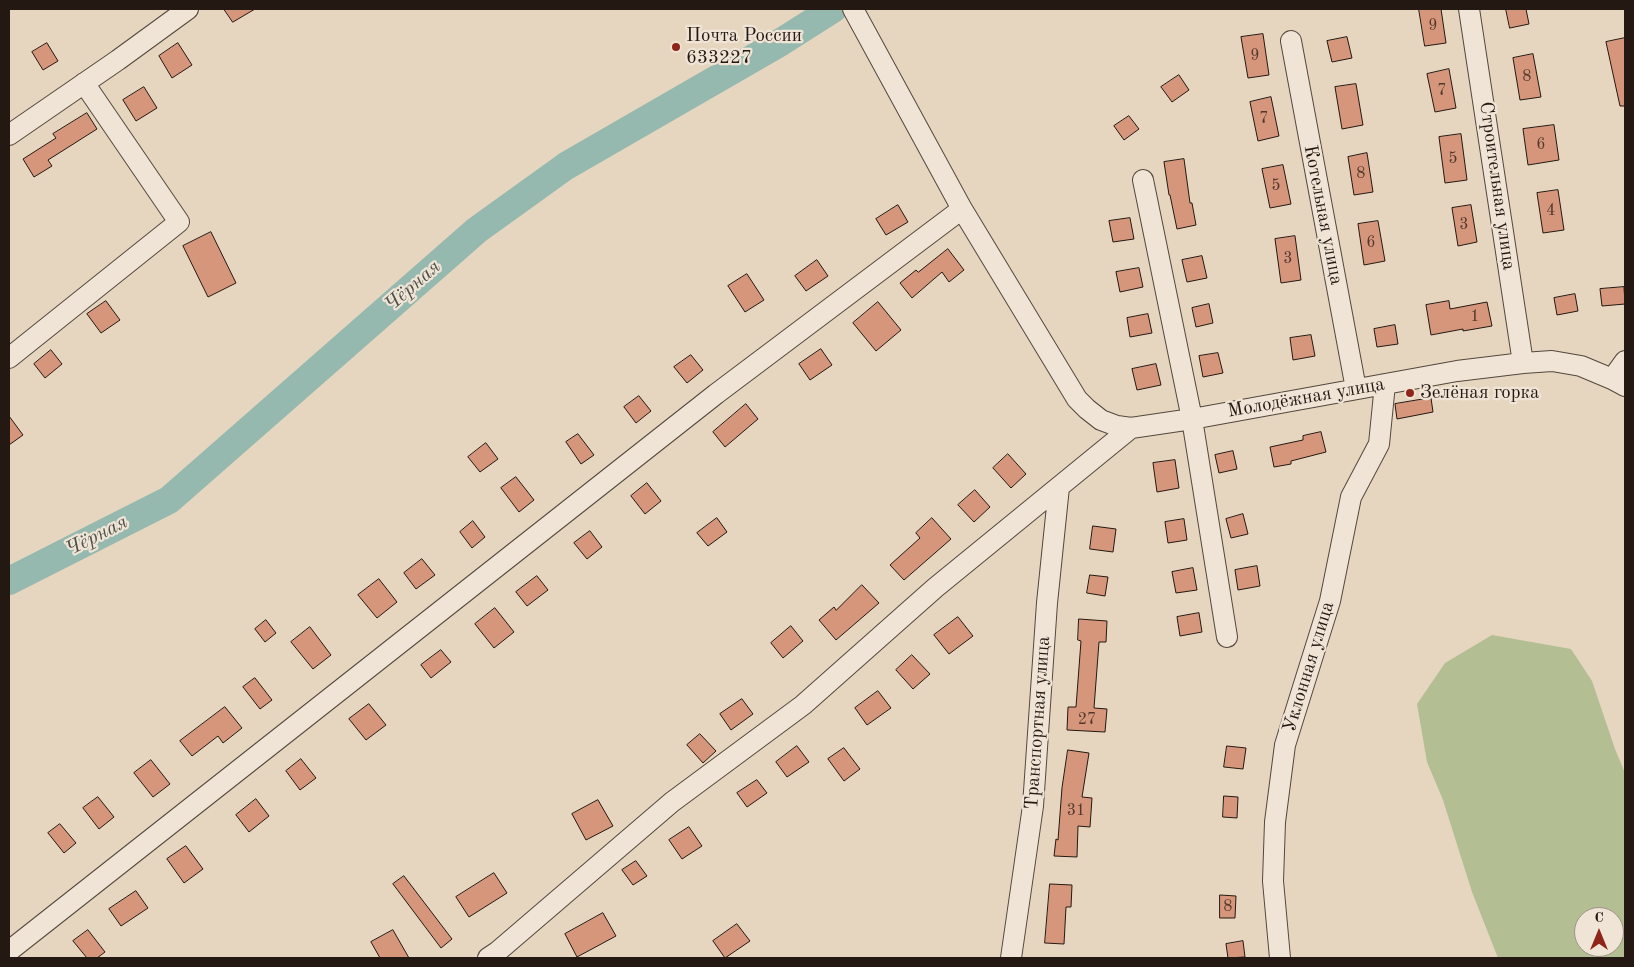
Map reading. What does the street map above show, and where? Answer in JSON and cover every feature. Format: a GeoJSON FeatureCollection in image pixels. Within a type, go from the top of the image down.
{"type":"FeatureCollection","features":[{"type":"Feature","properties":{"kind":"street"},"geometry":{"type":"LineString","coordinates":[[9,135],[188,9]]}},
{"type":"Feature","properties":{"kind":"street"},"geometry":{"type":"LineString","coordinates":[[853,9],[962,209],[1077,399],[1101,420],[1117,426],[1131,428]]}},
{"type":"Feature","properties":{"kind":"street","name":"Строительная улица"},"geometry":{"type":"LineString","coordinates":[[1469,9],[1523,363]]}},
{"type":"Feature","properties":{"kind":"street","name":"Котельная улица"},"geometry":{"type":"LineString","coordinates":[[1291,40],[1356,389]]}},
{"type":"Feature","properties":{"kind":"street"},"geometry":{"type":"LineString","coordinates":[[9,358],[179,222],[84,83]]}},
{"type":"Feature","properties":{"kind":"street"},"geometry":{"type":"LineString","coordinates":[[1143,180],[1192,419],[1227,637]]}},
{"type":"Feature","properties":{"kind":"street"},"geometry":{"type":"LineString","coordinates":[[9,951],[716,394],[962,209]]}},
{"type":"Feature","properties":{"kind":"street","name":"Молодёжная улица"},"geometry":{"type":"LineString","coordinates":[[1131,428],[1192,419],[1457,371],[1523,363],[1552,361],[1581,366],[1619,382]]}},
{"type":"Feature","properties":{"kind":"street"},"geometry":{"type":"LineString","coordinates":[[1619,382],[1625,361]]}},
{"type":"Feature","properties":{"kind":"street","name":"Уклонная улица"},"geometry":{"type":"LineString","coordinates":[[1280,958],[1273,881],[1274,832],[1284,745],[1330,601],[1351,497],[1378,444],[1385,384]]}},
{"type":"Feature","properties":{"kind":"street"},"geometry":{"type":"LineString","coordinates":[[488,958],[672,802],[803,705],[935,588],[1131,428]]}},
{"type":"Feature","properties":{"kind":"street","name":"Транспортная улица"},"geometry":{"type":"LineString","coordinates":[[1011,958],[1033,806],[1047,603],[1059,487]]}},
{"type":"Feature","properties":{"kind":"green space"},"geometry":{"type":"Polygon","coordinates":[[[1492,635],[1571,649],[1592,681],[1625,773],[1625,958],[1498,958],[1472,892],[1443,800],[1427,762],[1417,704],[1445,663],[1492,635]]]}},
{"type":"Feature","properties":{"kind":"building"},"geometry":{"type":"Polygon","coordinates":[[[224,9],[255,9],[233,22],[224,9]]]}},
{"type":"Feature","properties":{"kind":"building"},"geometry":{"type":"Polygon","coordinates":[[[1419,9],[1441,9],[1446,43],[1425,46],[1419,9]]]}},
{"type":"Feature","properties":{"kind":"building"},"geometry":{"type":"Polygon","coordinates":[[[1506,9],[1526,9],[1529,24],[1510,28],[1506,9]]]}},
{"type":"Feature","properties":{"kind":"building"},"geometry":{"type":"Polygon","coordinates":[[[1263,34],[1269,75],[1248,78],[1241,37],[1263,34]]]}},
{"type":"Feature","properties":{"kind":"building"},"geometry":{"type":"Polygon","coordinates":[[[1347,37],[1352,58],[1332,62],[1327,41],[1347,37]]]}},
{"type":"Feature","properties":{"kind":"building"},"geometry":{"type":"Polygon","coordinates":[[[1625,38],[1625,106],[1620,106],[1606,42],[1625,38]]]}},
{"type":"Feature","properties":{"kind":"building"},"geometry":{"type":"Polygon","coordinates":[[[47,43],[58,61],[43,70],[32,52],[47,43]]]}},
{"type":"Feature","properties":{"kind":"building"},"geometry":{"type":"Polygon","coordinates":[[[178,43],[192,65],[172,78],[159,56],[178,43]]]}},
{"type":"Feature","properties":{"kind":"building"},"geometry":{"type":"Polygon","coordinates":[[[1533,54],[1541,97],[1520,100],[1513,58],[1533,54]]]}},
{"type":"Feature","properties":{"kind":"building"},"geometry":{"type":"Polygon","coordinates":[[[1449,69],[1456,108],[1435,112],[1427,74],[1449,69]]]}},
{"type":"Feature","properties":{"kind":"building"},"geometry":{"type":"Polygon","coordinates":[[[1179,75],[1189,90],[1172,102],[1161,87],[1179,75]]]}},
{"type":"Feature","properties":{"kind":"building"},"geometry":{"type":"Polygon","coordinates":[[[1356,84],[1363,125],[1342,129],[1335,87],[1356,84]]]}},
{"type":"Feature","properties":{"kind":"building"},"geometry":{"type":"Polygon","coordinates":[[[144,87],[157,108],[136,121],[123,100],[144,87]]]}},
{"type":"Feature","properties":{"kind":"building"},"geometry":{"type":"Polygon","coordinates":[[[1271,97],[1279,136],[1258,141],[1250,102],[1271,97]]]}},
{"type":"Feature","properties":{"kind":"building"},"geometry":{"type":"Polygon","coordinates":[[[87,113],[97,129],[48,160],[52,166],[34,177],[23,159],[56,138],[53,134],[87,113]]]}},
{"type":"Feature","properties":{"kind":"building"},"geometry":{"type":"Polygon","coordinates":[[[1129,116],[1139,129],[1124,140],[1114,126],[1129,116]]]}},
{"type":"Feature","properties":{"kind":"building"},"geometry":{"type":"Polygon","coordinates":[[[1554,125],[1559,160],[1528,165],[1523,129],[1554,125]]]}},
{"type":"Feature","properties":{"kind":"building"},"geometry":{"type":"Polygon","coordinates":[[[1461,134],[1467,180],[1445,183],[1439,137],[1461,134]]]}},
{"type":"Feature","properties":{"kind":"building"},"geometry":{"type":"Polygon","coordinates":[[[1367,153],[1373,192],[1354,195],[1348,157],[1367,153]]]}},
{"type":"Feature","properties":{"kind":"building"},"geometry":{"type":"Polygon","coordinates":[[[1184,159],[1190,203],[1192,203],[1196,225],[1177,229],[1164,162],[1184,159]]]}},
{"type":"Feature","properties":{"kind":"building"},"geometry":{"type":"Polygon","coordinates":[[[1283,165],[1291,204],[1270,208],[1262,169],[1283,165]]]}},
{"type":"Feature","properties":{"kind":"building"},"geometry":{"type":"Polygon","coordinates":[[[1558,190],[1564,230],[1543,233],[1537,193],[1558,190]]]}},
{"type":"Feature","properties":{"kind":"building"},"geometry":{"type":"Polygon","coordinates":[[[898,205],[908,222],[886,235],[876,219],[898,205]]]}},
{"type":"Feature","properties":{"kind":"building"},"geometry":{"type":"Polygon","coordinates":[[[1471,205],[1477,242],[1458,246],[1452,208],[1471,205]]]}},
{"type":"Feature","properties":{"kind":"building"},"geometry":{"type":"Polygon","coordinates":[[[1130,218],[1134,239],[1113,242],[1109,221],[1130,218]]]}},
{"type":"Feature","properties":{"kind":"building"},"geometry":{"type":"Polygon","coordinates":[[[1378,221],[1385,261],[1364,265],[1358,224],[1378,221]]]}},
{"type":"Feature","properties":{"kind":"building"},"geometry":{"type":"Polygon","coordinates":[[[211,232],[236,283],[208,297],[183,246],[211,232]]]}},
{"type":"Feature","properties":{"kind":"building"},"geometry":{"type":"Polygon","coordinates":[[[1295,236],[1301,280],[1281,283],[1275,239],[1295,236]]]}},
{"type":"Feature","properties":{"kind":"building"},"geometry":{"type":"Polygon","coordinates":[[[948,249],[964,270],[949,282],[942,272],[912,298],[900,283],[948,249]]]}},
{"type":"Feature","properties":{"kind":"building"},"geometry":{"type":"Polygon","coordinates":[[[1202,256],[1207,278],[1187,282],[1182,260],[1202,256]]]}},
{"type":"Feature","properties":{"kind":"building"},"geometry":{"type":"Polygon","coordinates":[[[817,260],[828,276],[806,291],[795,276],[817,260]]]}},
{"type":"Feature","properties":{"kind":"building"},"geometry":{"type":"Polygon","coordinates":[[[1139,268],[1143,287],[1120,292],[1116,272],[1139,268]]]}},
{"type":"Feature","properties":{"kind":"building"},"geometry":{"type":"Polygon","coordinates":[[[747,274],[764,300],[745,312],[728,286],[747,274]]]}},
{"type":"Feature","properties":{"kind":"building"},"geometry":{"type":"Polygon","coordinates":[[[1624,287],[1625,304],[1602,306],[1600,289],[1624,287]]]}},
{"type":"Feature","properties":{"kind":"building"},"geometry":{"type":"Polygon","coordinates":[[[1575,294],[1578,311],[1557,315],[1554,298],[1575,294]]]}},
{"type":"Feature","properties":{"kind":"building"},"geometry":{"type":"Polygon","coordinates":[[[106,301],[120,320],[101,333],[87,314],[106,301]]]}},
{"type":"Feature","properties":{"kind":"building"},"geometry":{"type":"Polygon","coordinates":[[[1449,301],[1450,309],[1487,302],[1492,326],[1431,335],[1426,305],[1449,301]]]}},
{"type":"Feature","properties":{"kind":"building"},"geometry":{"type":"Polygon","coordinates":[[[878,302],[901,330],[876,351],[853,323],[878,302]]]}},
{"type":"Feature","properties":{"kind":"building"},"geometry":{"type":"Polygon","coordinates":[[[1209,304],[1213,323],[1196,327],[1192,308],[1209,304]]]}},
{"type":"Feature","properties":{"kind":"building"},"geometry":{"type":"Polygon","coordinates":[[[1148,314],[1152,333],[1130,337],[1127,318],[1148,314]]]}},
{"type":"Feature","properties":{"kind":"building"},"geometry":{"type":"Polygon","coordinates":[[[1395,325],[1398,344],[1377,347],[1374,329],[1395,325]]]}},
{"type":"Feature","properties":{"kind":"building"},"geometry":{"type":"Polygon","coordinates":[[[1311,335],[1315,356],[1293,360],[1290,338],[1311,335]]]}},
{"type":"Feature","properties":{"kind":"building"},"geometry":{"type":"Polygon","coordinates":[[[821,349],[832,365],[810,380],[799,364],[821,349]]]}},
{"type":"Feature","properties":{"kind":"building"},"geometry":{"type":"Polygon","coordinates":[[[51,350],[62,364],[45,378],[34,364],[51,350]]]}},
{"type":"Feature","properties":{"kind":"building"},"geometry":{"type":"Polygon","coordinates":[[[1218,353],[1223,373],[1203,377],[1199,356],[1218,353]]]}},
{"type":"Feature","properties":{"kind":"building"},"geometry":{"type":"Polygon","coordinates":[[[691,355],[703,370],[687,383],[674,367],[691,355]]]}},
{"type":"Feature","properties":{"kind":"building"},"geometry":{"type":"Polygon","coordinates":[[[1156,364],[1161,385],[1137,390],[1132,369],[1156,364]]]}},
{"type":"Feature","properties":{"kind":"building"},"geometry":{"type":"Polygon","coordinates":[[[639,396],[651,411],[636,423],[624,407],[639,396]]]}},
{"type":"Feature","properties":{"kind":"building"},"geometry":{"type":"Polygon","coordinates":[[[1431,398],[1433,412],[1397,419],[1395,404],[1431,398]]]}},
{"type":"Feature","properties":{"kind":"building"},"geometry":{"type":"Polygon","coordinates":[[[746,404],[758,419],[725,447],[713,432],[746,404]]]}},
{"type":"Feature","properties":{"kind":"building"},"geometry":{"type":"Polygon","coordinates":[[[9,416],[23,435],[9,445],[9,416]]]}},
{"type":"Feature","properties":{"kind":"building"},"geometry":{"type":"Polygon","coordinates":[[[1321,432],[1326,452],[1291,461],[1291,464],[1274,467],[1270,447],[1303,440],[1303,436],[1321,432]]]}},
{"type":"Feature","properties":{"kind":"building"},"geometry":{"type":"Polygon","coordinates":[[[578,434],[594,455],[581,464],[566,442],[578,434]]]}},
{"type":"Feature","properties":{"kind":"building"},"geometry":{"type":"Polygon","coordinates":[[[486,443],[498,459],[480,472],[468,457],[486,443]]]}},
{"type":"Feature","properties":{"kind":"building"},"geometry":{"type":"Polygon","coordinates":[[[1233,451],[1237,469],[1219,473],[1215,455],[1233,451]]]}},
{"type":"Feature","properties":{"kind":"building"},"geometry":{"type":"Polygon","coordinates":[[[1008,454],[1026,474],[1011,488],[993,468],[1008,454]]]}},
{"type":"Feature","properties":{"kind":"building"},"geometry":{"type":"Polygon","coordinates":[[[1175,460],[1179,488],[1157,492],[1153,463],[1175,460]]]}},
{"type":"Feature","properties":{"kind":"building"},"geometry":{"type":"Polygon","coordinates":[[[516,477],[534,500],[519,512],[501,488],[516,477]]]}},
{"type":"Feature","properties":{"kind":"building"},"geometry":{"type":"Polygon","coordinates":[[[647,483],[661,501],[645,514],[631,496],[647,483]]]}},
{"type":"Feature","properties":{"kind":"building"},"geometry":{"type":"Polygon","coordinates":[[[975,490],[990,507],[974,522],[958,505],[975,490]]]}},
{"type":"Feature","properties":{"kind":"building"},"geometry":{"type":"Polygon","coordinates":[[[1243,514],[1248,534],[1231,538],[1226,519],[1243,514]]]}},
{"type":"Feature","properties":{"kind":"building"},"geometry":{"type":"Polygon","coordinates":[[[717,518],[727,532],[708,546],[697,533],[717,518]]]}},
{"type":"Feature","properties":{"kind":"building"},"geometry":{"type":"Polygon","coordinates":[[[932,518],[951,539],[904,580],[890,565],[920,538],[916,533],[932,518]]]}},
{"type":"Feature","properties":{"kind":"building"},"geometry":{"type":"Polygon","coordinates":[[[1184,519],[1187,540],[1168,543],[1165,522],[1184,519]]]}},
{"type":"Feature","properties":{"kind":"building"},"geometry":{"type":"Polygon","coordinates":[[[473,521],[485,537],[472,548],[460,532],[473,521]]]}},
{"type":"Feature","properties":{"kind":"building"},"geometry":{"type":"Polygon","coordinates":[[[1093,526],[1116,529],[1113,552],[1090,549],[1093,526]]]}},
{"type":"Feature","properties":{"kind":"building"},"geometry":{"type":"Polygon","coordinates":[[[590,531],[602,547],[587,559],[574,543],[590,531]]]}},
{"type":"Feature","properties":{"kind":"building"},"geometry":{"type":"Polygon","coordinates":[[[422,559],[435,575],[416,589],[404,573],[422,559]]]}},
{"type":"Feature","properties":{"kind":"building"},"geometry":{"type":"Polygon","coordinates":[[[1257,566],[1260,586],[1238,590],[1235,570],[1257,566]]]}},
{"type":"Feature","properties":{"kind":"building"},"geometry":{"type":"Polygon","coordinates":[[[1193,568],[1197,590],[1176,593],[1172,572],[1193,568]]]}},
{"type":"Feature","properties":{"kind":"building"},"geometry":{"type":"Polygon","coordinates":[[[1090,575],[1108,577],[1105,596],[1087,593],[1090,575]]]}},
{"type":"Feature","properties":{"kind":"building"},"geometry":{"type":"Polygon","coordinates":[[[537,576],[548,590],[527,606],[516,592],[537,576]]]}},
{"type":"Feature","properties":{"kind":"building"},"geometry":{"type":"Polygon","coordinates":[[[379,579],[397,602],[377,618],[358,595],[379,579]]]}},
{"type":"Feature","properties":{"kind":"building"},"geometry":{"type":"Polygon","coordinates":[[[862,585],[879,603],[836,640],[819,620],[834,607],[836,610],[862,585]]]}},
{"type":"Feature","properties":{"kind":"building"},"geometry":{"type":"Polygon","coordinates":[[[495,608],[514,632],[494,648],[475,624],[495,608]]]}},
{"type":"Feature","properties":{"kind":"building"},"geometry":{"type":"Polygon","coordinates":[[[1199,613],[1202,632],[1180,636],[1177,617],[1199,613]]]}},
{"type":"Feature","properties":{"kind":"building"},"geometry":{"type":"Polygon","coordinates":[[[958,617],[973,636],[949,654],[934,635],[958,617]]]}},
{"type":"Feature","properties":{"kind":"building"},"geometry":{"type":"Polygon","coordinates":[[[1079,619],[1107,621],[1106,642],[1099,642],[1094,708],[1107,709],[1105,732],[1067,730],[1068,707],[1076,707],[1081,641],[1078,640],[1079,619]]]}},
{"type":"Feature","properties":{"kind":"building"},"geometry":{"type":"Polygon","coordinates":[[[266,620],[276,633],[265,642],[255,629],[266,620]]]}},
{"type":"Feature","properties":{"kind":"building"},"geometry":{"type":"Polygon","coordinates":[[[791,626],[803,641],[783,658],[771,643],[791,626]]]}},
{"type":"Feature","properties":{"kind":"building"},"geometry":{"type":"Polygon","coordinates":[[[310,627],[331,655],[313,669],[291,642],[310,627]]]}},
{"type":"Feature","properties":{"kind":"building"},"geometry":{"type":"Polygon","coordinates":[[[441,650],[451,662],[431,678],[421,665],[441,650]]]}},
{"type":"Feature","properties":{"kind":"building"},"geometry":{"type":"Polygon","coordinates":[[[912,655],[930,674],[913,689],[896,670],[912,655]]]}},
{"type":"Feature","properties":{"kind":"building"},"geometry":{"type":"Polygon","coordinates":[[[255,678],[272,700],[260,709],[243,687],[255,678]]]}},
{"type":"Feature","properties":{"kind":"building"},"geometry":{"type":"Polygon","coordinates":[[[878,691],[891,708],[867,725],[855,708],[878,691]]]}},
{"type":"Feature","properties":{"kind":"building"},"geometry":{"type":"Polygon","coordinates":[[[742,699],[753,714],[731,730],[720,714],[742,699]]]}},
{"type":"Feature","properties":{"kind":"building"},"geometry":{"type":"Polygon","coordinates":[[[369,704],[386,725],[366,740],[349,719],[369,704]]]}},
{"type":"Feature","properties":{"kind":"building"},"geometry":{"type":"Polygon","coordinates":[[[225,707],[242,728],[223,743],[218,736],[192,756],[180,741],[225,707]]]}},
{"type":"Feature","properties":{"kind":"building"},"geometry":{"type":"Polygon","coordinates":[[[700,734],[716,751],[703,763],[687,745],[700,734]]]}},
{"type":"Feature","properties":{"kind":"building"},"geometry":{"type":"Polygon","coordinates":[[[797,746],[809,762],[787,777],[776,762],[797,746]]]}},
{"type":"Feature","properties":{"kind":"building"},"geometry":{"type":"Polygon","coordinates":[[[1227,746],[1246,748],[1243,769],[1224,767],[1227,746]]]}},
{"type":"Feature","properties":{"kind":"building"},"geometry":{"type":"Polygon","coordinates":[[[844,748],[860,769],[844,781],[828,759],[844,748]]]}},
{"type":"Feature","properties":{"kind":"building"},"geometry":{"type":"Polygon","coordinates":[[[1068,750],[1089,753],[1082,797],[1092,798],[1090,827],[1078,826],[1077,857],[1054,856],[1056,839],[1058,840],[1062,788],[1068,750]]]}},
{"type":"Feature","properties":{"kind":"building"},"geometry":{"type":"Polygon","coordinates":[[[301,759],[316,778],[300,790],[286,771],[301,759]]]}},
{"type":"Feature","properties":{"kind":"building"},"geometry":{"type":"Polygon","coordinates":[[[151,760],[170,784],[153,797],[134,773],[151,760]]]}},
{"type":"Feature","properties":{"kind":"building"},"geometry":{"type":"Polygon","coordinates":[[[757,780],[767,793],[747,807],[737,793],[757,780]]]}},
{"type":"Feature","properties":{"kind":"building"},"geometry":{"type":"Polygon","coordinates":[[[1224,796],[1238,797],[1237,818],[1223,817],[1224,796]]]}},
{"type":"Feature","properties":{"kind":"building"},"geometry":{"type":"Polygon","coordinates":[[[98,797],[114,817],[99,829],[83,808],[98,797]]]}},
{"type":"Feature","properties":{"kind":"building"},"geometry":{"type":"Polygon","coordinates":[[[256,799],[269,816],[249,832],[236,815],[256,799]]]}},
{"type":"Feature","properties":{"kind":"building"},"geometry":{"type":"Polygon","coordinates":[[[598,800],[613,826],[586,840],[572,814],[598,800]]]}},
{"type":"Feature","properties":{"kind":"building"},"geometry":{"type":"Polygon","coordinates":[[[60,824],[76,843],[64,853],[48,833],[60,824]]]}},
{"type":"Feature","properties":{"kind":"building"},"geometry":{"type":"Polygon","coordinates":[[[689,827],[702,846],[682,859],[669,840],[689,827]]]}},
{"type":"Feature","properties":{"kind":"building"},"geometry":{"type":"Polygon","coordinates":[[[186,846],[203,869],[184,883],[167,859],[186,846]]]}},
{"type":"Feature","properties":{"kind":"building"},"geometry":{"type":"Polygon","coordinates":[[[636,861],[647,876],[633,885],[622,870],[636,861]]]}},
{"type":"Feature","properties":{"kind":"building"},"geometry":{"type":"Polygon","coordinates":[[[494,873],[507,893],[469,917],[456,897],[494,873]]]}},
{"type":"Feature","properties":{"kind":"building"},"geometry":{"type":"Polygon","coordinates":[[[404,876],[452,939],[441,948],[393,884],[404,876]]]}},
{"type":"Feature","properties":{"kind":"building"},"geometry":{"type":"Polygon","coordinates":[[[1050,884],[1072,885],[1071,907],[1066,907],[1064,944],[1045,943],[1050,884]]]}},
{"type":"Feature","properties":{"kind":"building"},"geometry":{"type":"Polygon","coordinates":[[[136,891],[148,908],[121,926],[109,909],[136,891]]]}},
{"type":"Feature","properties":{"kind":"building"},"geometry":{"type":"Polygon","coordinates":[[[1220,895],[1236,896],[1235,918],[1220,918],[1220,895]]]}},
{"type":"Feature","properties":{"kind":"building"},"geometry":{"type":"Polygon","coordinates":[[[603,913],[616,936],[577,957],[565,934],[603,913]]]}},
{"type":"Feature","properties":{"kind":"building"},"geometry":{"type":"Polygon","coordinates":[[[737,924],[750,941],[725,958],[713,941],[737,924]]]}},
{"type":"Feature","properties":{"kind":"building"},"geometry":{"type":"Polygon","coordinates":[[[88,930],[105,952],[97,958],[87,958],[73,941],[88,930]]]}},
{"type":"Feature","properties":{"kind":"building"},"geometry":{"type":"Polygon","coordinates":[[[393,930],[409,958],[380,958],[371,942],[393,930]]]}},
{"type":"Feature","properties":{"kind":"building"},"geometry":{"type":"Polygon","coordinates":[[[1243,941],[1245,957],[1228,958],[1226,944],[1243,941]]]}},
{"type":"Feature","properties":{"kind":"waterway","name":"Чёрная"},"geometry":{"type":"LineString","coordinates":[[9,581],[169,500],[477,230],[566,166],[781,42],[833,9]]}},
{"type":"Feature","properties":{"kind":"place","name":"Почта России 633227"},"geometry":{"type":"Point","coordinates":[676,47]}},
{"type":"Feature","properties":{"kind":"place","name":"Зелёная горка"},"geometry":{"type":"Point","coordinates":[1410,393]}}]}
